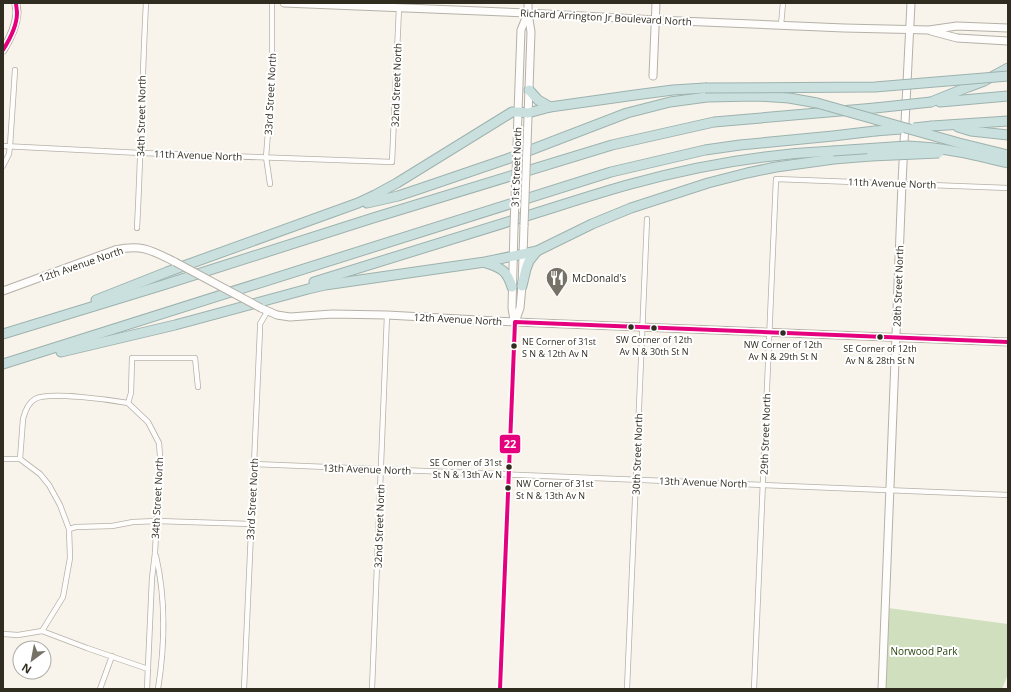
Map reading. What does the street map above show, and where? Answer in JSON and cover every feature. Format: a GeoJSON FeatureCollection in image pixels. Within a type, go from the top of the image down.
{"type":"FeatureCollection","features":[{"type":"Feature","properties":{"kind":"highway"},"geometry":{"type":"LineString","coordinates":[[931,102],[984,81],[1008,68]]}},
{"type":"Feature","properties":{"kind":"highway"},"geometry":{"type":"LineString","coordinates":[[24,327],[167,272],[358,203],[404,179],[512,112],[528,113],[550,107],[649,93],[705,88],[875,87],[1008,76]]}},
{"type":"Feature","properties":{"kind":"highway"},"geometry":{"type":"LineString","coordinates":[[529,90],[538,100],[550,107]]}},
{"type":"Feature","properties":{"kind":"highway"},"geometry":{"type":"LineString","coordinates":[[342,209],[398,196],[514,157],[627,113],[670,102],[721,96],[789,98],[817,103],[959,143],[1008,155]]}},
{"type":"Feature","properties":{"kind":"highway"},"geometry":{"type":"LineString","coordinates":[[3,334],[373,218],[612,146],[714,122],[1008,96]]}},
{"type":"Feature","properties":{"kind":"highway"},"geometry":{"type":"LineString","coordinates":[[3,364],[26,358],[611,172],[705,150],[740,145],[875,131],[1006,121]]}},
{"type":"Feature","properties":{"kind":"highway"},"geometry":{"type":"LineString","coordinates":[[951,125],[971,131],[1007,135]]}},
{"type":"Feature","properties":{"kind":"highway"},"geometry":{"type":"LineString","coordinates":[[186,322],[632,183],[711,165],[805,152],[908,146],[937,148],[1008,163]]}},
{"type":"Feature","properties":{"kind":"highway"},"geometry":{"type":"LineString","coordinates":[[26,358],[69,350],[186,322],[325,285],[485,262],[537,251],[592,224],[637,206],[708,183],[747,173],[776,167],[834,159],[907,154],[1008,150]]}},
{"type":"Feature","properties":{"kind":"highway"},"geometry":{"type":"LineString","coordinates":[[485,262],[495,265],[504,271],[517,287],[529,261],[537,251]]}},
{"type":"Feature","properties":{"kind":"street"},"geometry":{"type":"LineString","coordinates":[[3,50],[12,32],[17,13],[16,3]]}},
{"type":"Feature","properties":{"kind":"street","name":"34th Street North"},"geometry":{"type":"LineString","coordinates":[[137,228],[146,3]]}},
{"type":"Feature","properties":{"kind":"street","name":"33rd Street North"},"geometry":{"type":"LineString","coordinates":[[270,184],[266,157],[272,83],[272,3]]}},
{"type":"Feature","properties":{"kind":"street","name":"Richard Arrington Jr Boulevard North"},"geometry":{"type":"LineString","coordinates":[[284,3],[656,20],[782,24],[844,28],[909,30],[929,30],[957,26],[1008,28]]}},
{"type":"Feature","properties":{"kind":"street","name":"31st Street North"},"geometry":{"type":"LineString","coordinates":[[500,689],[515,322],[520,308],[517,287],[518,255],[524,225],[529,90],[530,32],[528,3]]}},
{"type":"Feature","properties":{"kind":"street"},"geometry":{"type":"LineString","coordinates":[[653,76],[656,3]]}},
{"type":"Feature","properties":{"kind":"street"},"geometry":{"type":"LineString","coordinates":[[782,24],[783,3]]}},
{"type":"Feature","properties":{"kind":"street","name":"28th Street North"},"geometry":{"type":"LineString","coordinates":[[882,689],[902,183],[911,3]]}},
{"type":"Feature","properties":{"kind":"street","name":"32nd Street North"},"geometry":{"type":"LineString","coordinates":[[392,162],[399,8]]}},
{"type":"Feature","properties":{"kind":"street","name":"31st Street North"},"geometry":{"type":"LineString","coordinates":[[518,255],[514,227],[521,30],[528,13]]}},
{"type":"Feature","properties":{"kind":"street","name":"Richard Arrington Jr Boulevard North"},"geometry":{"type":"LineString","coordinates":[[929,30],[957,38],[1008,41]]}},
{"type":"Feature","properties":{"kind":"street"},"geometry":{"type":"LineString","coordinates":[[3,166],[9,154],[10,146],[15,70]]}},
{"type":"Feature","properties":{"kind":"street","name":"11th Avenue North"},"geometry":{"type":"LineString","coordinates":[[3,146],[141,153],[392,162]]}},
{"type":"Feature","properties":{"kind":"street","name":"11th Avenue North"},"geometry":{"type":"LineString","coordinates":[[776,179],[1008,188]]}},
{"type":"Feature","properties":{"kind":"street","name":"29th Street North"},"geometry":{"type":"LineString","coordinates":[[754,689],[776,179]]}},
{"type":"Feature","properties":{"kind":"street","name":"30th Street North"},"geometry":{"type":"LineString","coordinates":[[627,689],[647,219]]}},
{"type":"Feature","properties":{"kind":"street","name":"12th Avenue North"},"geometry":{"type":"LineString","coordinates":[[3,291],[115,250],[138,248],[148,250],[175,262],[264,310],[277,315],[290,317],[332,314],[1008,342]]}},
{"type":"Feature","properties":{"kind":"street","name":"33rd Street North"},"geometry":{"type":"LineString","coordinates":[[244,689],[260,324],[264,310]]}},
{"type":"Feature","properties":{"kind":"street","name":"32nd Street North"},"geometry":{"type":"LineString","coordinates":[[372,689],[387,316]]}},
{"type":"Feature","properties":{"kind":"street"},"geometry":{"type":"LineString","coordinates":[[20,459],[23,419],[27,406],[36,398],[46,396],[65,396],[128,403],[131,393],[132,358],[195,358],[198,387]]}},
{"type":"Feature","properties":{"kind":"street","name":"34th Street North"},"geometry":{"type":"LineString","coordinates":[[128,403],[148,422],[159,443],[160,456],[147,689]]}},
{"type":"Feature","properties":{"kind":"street"},"geometry":{"type":"LineString","coordinates":[[3,459],[20,459],[40,474],[49,485],[60,505],[69,529],[70,558],[63,597],[42,631]]}},
{"type":"Feature","properties":{"kind":"street","name":"13th Avenue North"},"geometry":{"type":"LineString","coordinates":[[254,464],[1008,495]]}},
{"type":"Feature","properties":{"kind":"street"},"geometry":{"type":"LineString","coordinates":[[69,529],[76,527],[112,526],[133,522],[157,521],[251,524]]}},
{"type":"Feature","properties":{"kind":"street","name":"34th Street North"},"geometry":{"type":"LineString","coordinates":[[155,553],[159,570],[164,614],[158,689]]}},
{"type":"Feature","properties":{"kind":"street"},"geometry":{"type":"LineString","coordinates":[[3,634],[18,635],[42,631],[148,669]]}},
{"type":"Feature","properties":{"kind":"street"},"geometry":{"type":"LineString","coordinates":[[100,689],[112,656]]}},
{"type":"Feature","properties":{"kind":"green space","name":"Norwood Park"},"geometry":{"type":"Polygon","coordinates":[[[888,608],[1008,624],[1008,674],[1002,689],[885,689],[888,608]]]}},
{"type":"Feature","properties":{"kind":"transit line","name":"22"},"geometry":{"type":"LineString","coordinates":[[3,50],[11,37],[16,23],[16,3]]}},
{"type":"Feature","properties":{"kind":"transit line","name":"22"},"geometry":{"type":"LineString","coordinates":[[500,689],[515,322],[1008,342]]}},
{"type":"Feature","properties":{"kind":"place","name":"McDonald's"},"geometry":{"type":"Point","coordinates":[557,298]}},
{"type":"Feature","properties":{"kind":"place","name":"SW Corner of 12th Av N & 30th St N"},"geometry":{"type":"Point","coordinates":[654,328]}},
{"type":"Feature","properties":{"kind":"place","name":"NW Corner of 12th Av N & 29th St N"},"geometry":{"type":"Point","coordinates":[783,333]}},
{"type":"Feature","properties":{"kind":"place","name":"SE Corner of 12th Av N & 28th St N"},"geometry":{"type":"Point","coordinates":[880,337]}},
{"type":"Feature","properties":{"kind":"place","name":"NE Corner of 31st S N & 12th Av N"},"geometry":{"type":"Point","coordinates":[514,346]}},
{"type":"Feature","properties":{"kind":"place","name":"SE Corner of 31st St N & 13th Av N"},"geometry":{"type":"Point","coordinates":[509,467]}},
{"type":"Feature","properties":{"kind":"place","name":"NW Corner of 31st St N & 13th Av N"},"geometry":{"type":"Point","coordinates":[508,488]}}]}
